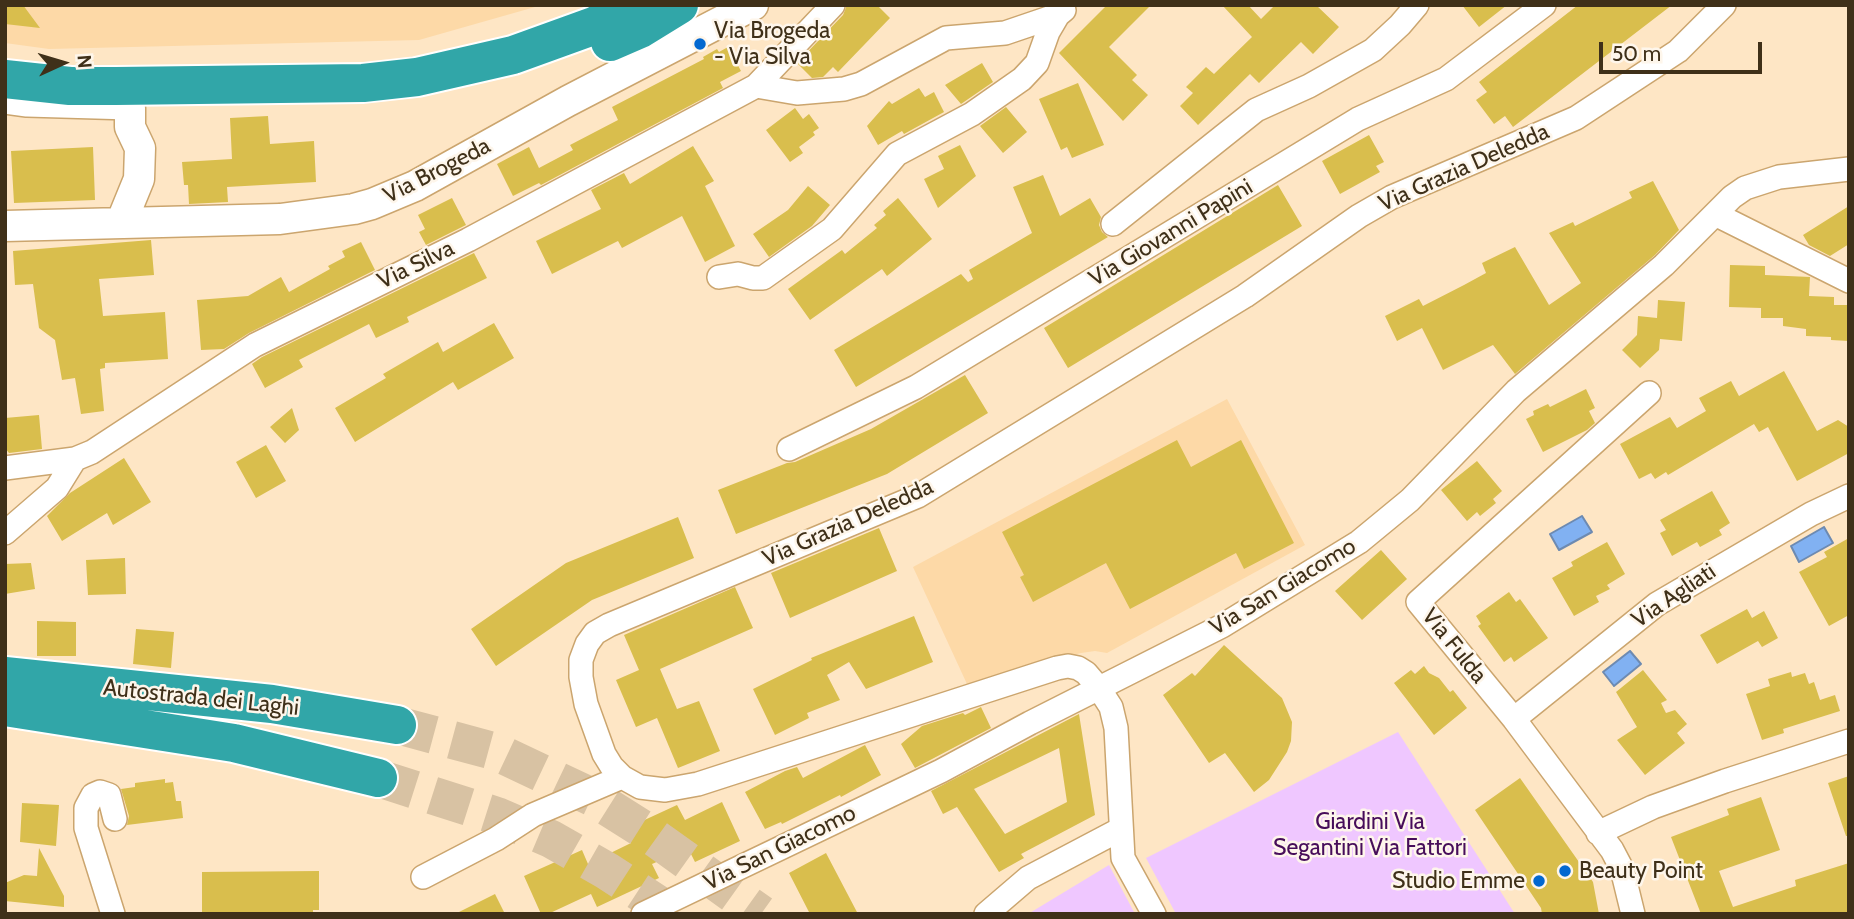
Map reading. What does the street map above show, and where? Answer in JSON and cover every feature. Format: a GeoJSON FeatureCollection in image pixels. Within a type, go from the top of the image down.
{"type":"FeatureCollection","features":[{"type":"Feature","properties":{"kind":"highway"},"geometry":{"type":"LineString","coordinates":[[5,56],[93,64],[374,58],[489,38],[525,28],[585,5]]}},
{"type":"Feature","properties":{"kind":"highway"},"geometry":{"type":"LineString","coordinates":[[5,79],[70,86],[116,86],[363,83],[416,77],[513,55],[596,25],[633,5]]}},
{"type":"Feature","properties":{"kind":"highway"},"geometry":{"type":"LineString","coordinates":[[130,108],[186,103],[358,103],[444,93],[525,74],[566,60],[640,29],[679,5]]}},
{"type":"Feature","properties":{"kind":"highway","name":"Autostrada dei Laghi"},"geometry":{"type":"LineString","coordinates":[[5,676],[272,704],[397,725]]}},
{"type":"Feature","properties":{"kind":"highway","name":"Autostrada dei Laghi"},"geometry":{"type":"LineString","coordinates":[[5,707],[192,736],[276,752],[378,778]]}},
{"type":"Feature","properties":{"kind":"street","name":"Via Brogeda"},"geometry":{"type":"LineString","coordinates":[[5,226],[280,219],[372,204],[415,186],[568,101],[753,5]]}},
{"type":"Feature","properties":{"kind":"street","name":"Via Silva"},"geometry":{"type":"LineString","coordinates":[[75,459],[92,452],[255,345],[468,240],[756,86],[833,5]]}},
{"type":"Feature","properties":{"kind":"street"},"geometry":{"type":"LineString","coordinates":[[1114,224],[1256,110],[1309,86],[1373,50],[1417,5]]}},
{"type":"Feature","properties":{"kind":"street","name":"Via Giovanni Papini"},"geometry":{"type":"LineString","coordinates":[[789,449],[916,387],[1358,120],[1446,79],[1544,5]]}},
{"type":"Feature","properties":{"kind":"street","name":"Via Grazia Deledda"},"geometry":{"type":"LineString","coordinates":[[622,777],[612,767],[596,734],[581,677],[581,660],[595,633],[918,496],[1245,296],[1359,216],[1392,197],[1576,118],[1678,51],[1724,5]]}},
{"type":"Feature","properties":{"kind":"street"},"geometry":{"type":"LineString","coordinates":[[756,86],[796,93],[844,89],[861,84],[946,38],[1005,33],[1063,10]]}},
{"type":"Feature","properties":{"kind":"street"},"geometry":{"type":"LineString","coordinates":[[719,277],[738,274],[762,278],[832,229],[897,154],[972,114],[1022,79],[1037,63],[1048,32],[1063,10]]}},
{"type":"Feature","properties":{"kind":"street"},"geometry":{"type":"LineString","coordinates":[[5,102],[130,108],[130,127],[140,148],[139,179],[121,223]]}},
{"type":"Feature","properties":{"kind":"street","name":"Via San Giacomo"},"geometry":{"type":"LineString","coordinates":[[643,914],[941,771],[1223,626],[1359,542],[1410,500],[1516,391],[1664,265],[1732,197],[1760,182],[1779,177],[1849,169]]}},
{"type":"Feature","properties":{"kind":"street"},"geometry":{"type":"LineString","coordinates":[[1715,214],[1849,281]]}},
{"type":"Feature","properties":{"kind":"street","name":"Via Fulda"},"geometry":{"type":"LineString","coordinates":[[1633,914],[1622,869],[1598,833],[1514,719],[1418,602],[1649,393]]}},
{"type":"Feature","properties":{"kind":"street"},"geometry":{"type":"LineString","coordinates":[[5,468],[75,459]]}},
{"type":"Feature","properties":{"kind":"street"},"geometry":{"type":"LineString","coordinates":[[5,533],[57,488],[75,459]]}},
{"type":"Feature","properties":{"kind":"street","name":"Via Agliati"},"geometry":{"type":"LineString","coordinates":[[1514,719],[1657,604],[1811,514],[1849,496]]}},
{"type":"Feature","properties":{"kind":"street"},"geometry":{"type":"LineString","coordinates":[[424,877],[496,839],[533,815],[622,777],[651,790],[678,789],[1068,666],[1086,673],[1111,707],[1116,728],[1123,858],[1154,914]]}},
{"type":"Feature","properties":{"kind":"street"},"geometry":{"type":"LineString","coordinates":[[1598,833],[1653,807],[1713,785],[1849,741]]}},
{"type":"Feature","properties":{"kind":"street"},"geometry":{"type":"LineString","coordinates":[[113,914],[86,828],[86,808],[93,795],[100,792],[109,795],[115,819]]}},
{"type":"Feature","properties":{"kind":"street"},"geometry":{"type":"LineString","coordinates":[[986,914],[1028,878],[1121,829]]}},
{"type":"Feature","properties":{"kind":"shaded area"},"geometry":{"type":"Polygon","coordinates":[[[5,5],[542,5],[419,40],[49,49],[5,43],[5,5]]]}},
{"type":"Feature","properties":{"kind":"shaded area"},"geometry":{"type":"Polygon","coordinates":[[[1227,399],[1305,545],[1107,653],[1081,653],[967,684],[913,567],[1227,399]]]}},
{"type":"Feature","properties":{"kind":"green space","name":"Giardini Via Segantini Via Fattori"},"geometry":{"type":"Polygon","coordinates":[[[1398,732],[1515,914],[1176,914],[1146,858],[1398,732]]]}},
{"type":"Feature","properties":{"kind":"green space"},"geometry":{"type":"Polygon","coordinates":[[[1109,865],[1135,914],[1028,914],[1109,865]]]}},
{"type":"Feature","properties":{"kind":"water"},"geometry":{"type":"Polygon","coordinates":[[[1582,516],[1592,532],[1559,550],[1550,534],[1582,516]]]}},
{"type":"Feature","properties":{"kind":"water"},"geometry":{"type":"Polygon","coordinates":[[[1824,527],[1833,543],[1799,562],[1791,546],[1824,527]]]}},
{"type":"Feature","properties":{"kind":"water"},"geometry":{"type":"Polygon","coordinates":[[[1630,651],[1641,664],[1614,686],[1603,672],[1630,651]]]}},
{"type":"Feature","properties":{"kind":"building"},"geometry":{"type":"Polygon","coordinates":[[[5,5],[23,5],[40,28],[5,24],[5,5]]]}},
{"type":"Feature","properties":{"kind":"building"},"geometry":{"type":"Polygon","coordinates":[[[847,5],[877,5],[890,18],[838,72],[833,67],[823,77],[812,78],[797,63],[843,15],[847,5]]]}},
{"type":"Feature","properties":{"kind":"building"},"geometry":{"type":"Polygon","coordinates":[[[1107,5],[1151,5],[1109,47],[1137,75],[1132,80],[1148,95],[1123,121],[1059,53],[1107,5]]]}},
{"type":"Feature","properties":{"kind":"building"},"geometry":{"type":"Polygon","coordinates":[[[1222,5],[1248,5],[1261,19],[1275,5],[1316,5],[1339,27],[1313,54],[1301,42],[1259,83],[1250,74],[1198,125],[1180,106],[1193,93],[1186,87],[1206,67],[1214,74],[1252,37],[1222,5]]]}},
{"type":"Feature","properties":{"kind":"building"},"geometry":{"type":"Polygon","coordinates":[[[1462,5],[1507,5],[1479,27],[1462,5]]]}},
{"type":"Feature","properties":{"kind":"building"},"geometry":{"type":"Polygon","coordinates":[[[1578,5],[1672,5],[1513,127],[1505,116],[1494,124],[1476,100],[1487,92],[1479,82],[1578,5]]]}},
{"type":"Feature","properties":{"kind":"building"},"geometry":{"type":"Polygon","coordinates":[[[728,47],[741,71],[720,82],[723,88],[541,185],[539,183],[513,196],[497,164],[529,147],[539,168],[573,150],[570,145],[618,120],[612,107],[704,59],[703,57],[717,49],[719,52],[728,47]]]}},
{"type":"Feature","properties":{"kind":"building"},"geometry":{"type":"Polygon","coordinates":[[[982,63],[993,82],[961,104],[945,85],[982,63]]]}},
{"type":"Feature","properties":{"kind":"building"},"geometry":{"type":"Polygon","coordinates":[[[1078,83],[1104,145],[1072,158],[1067,147],[1061,150],[1039,99],[1078,83]]]}},
{"type":"Feature","properties":{"kind":"building"},"geometry":{"type":"Polygon","coordinates":[[[919,88],[925,97],[934,92],[944,112],[878,145],[867,126],[889,101],[892,104],[919,88]]]}},
{"type":"Feature","properties":{"kind":"building"},"geometry":{"type":"Polygon","coordinates":[[[1006,107],[1027,132],[1003,153],[980,126],[1006,107]]]}},
{"type":"Feature","properties":{"kind":"building"},"geometry":{"type":"Polygon","coordinates":[[[795,108],[803,119],[809,114],[819,128],[813,132],[815,135],[799,147],[803,153],[790,162],[766,130],[795,108]]]}},
{"type":"Feature","properties":{"kind":"building"},"geometry":{"type":"Polygon","coordinates":[[[268,116],[270,144],[314,141],[316,182],[227,187],[228,202],[189,204],[188,185],[184,185],[182,162],[232,159],[230,118],[268,116]]]}},
{"type":"Feature","properties":{"kind":"building"},"geometry":{"type":"Polygon","coordinates":[[[1369,135],[1384,162],[1376,166],[1380,172],[1340,194],[1322,161],[1369,135]]]}},
{"type":"Feature","properties":{"kind":"building"},"geometry":{"type":"Polygon","coordinates":[[[960,145],[976,176],[938,208],[924,179],[944,169],[938,156],[960,145]]]}},
{"type":"Feature","properties":{"kind":"building"},"geometry":{"type":"Polygon","coordinates":[[[693,146],[714,181],[705,186],[735,246],[705,262],[682,216],[622,248],[618,241],[552,274],[536,241],[601,209],[591,190],[624,173],[630,184],[693,146]]]}},
{"type":"Feature","properties":{"kind":"building"},"geometry":{"type":"Polygon","coordinates":[[[93,147],[95,200],[14,203],[11,151],[93,147]]]}},
{"type":"Feature","properties":{"kind":"building"},"geometry":{"type":"Polygon","coordinates":[[[1043,175],[1060,216],[1090,198],[1101,217],[1099,225],[1102,232],[1108,237],[856,387],[834,350],[961,274],[968,282],[973,279],[969,270],[1032,233],[1013,187],[1043,175]]]}},
{"type":"Feature","properties":{"kind":"building"},"geometry":{"type":"Polygon","coordinates":[[[1653,181],[1679,230],[1655,255],[1515,374],[1493,345],[1443,370],[1422,328],[1397,341],[1385,316],[1419,299],[1423,306],[1464,285],[1486,273],[1482,263],[1515,247],[1549,305],[1581,283],[1549,233],[1573,222],[1575,226],[1632,198],[1629,192],[1653,181]]]}},
{"type":"Feature","properties":{"kind":"building"},"geometry":{"type":"Polygon","coordinates":[[[1278,185],[1302,226],[1068,368],[1044,328],[1278,185]]]}},
{"type":"Feature","properties":{"kind":"building"},"geometry":{"type":"Polygon","coordinates":[[[808,186],[830,205],[812,226],[769,257],[753,234],[788,210],[808,186]]]}},
{"type":"Feature","properties":{"kind":"building"},"geometry":{"type":"Polygon","coordinates":[[[452,198],[466,225],[426,245],[419,232],[425,229],[418,215],[452,198]]]}},
{"type":"Feature","properties":{"kind":"building"},"geometry":{"type":"Polygon","coordinates":[[[898,198],[932,239],[887,276],[882,269],[810,320],[788,289],[842,250],[845,254],[877,228],[874,225],[886,215],[883,211],[898,198]]]}},
{"type":"Feature","properties":{"kind":"building"},"geometry":{"type":"Polygon","coordinates":[[[1849,206],[1849,244],[1830,256],[1809,245],[1803,235],[1849,206]]]}},
{"type":"Feature","properties":{"kind":"building"},"geometry":{"type":"Polygon","coordinates":[[[151,240],[154,275],[99,279],[103,316],[165,312],[168,359],[105,363],[105,368],[100,369],[104,411],[81,414],[75,378],[62,380],[55,340],[39,328],[33,284],[15,285],[13,251],[151,240]]]}},
{"type":"Feature","properties":{"kind":"building"},"geometry":{"type":"Polygon","coordinates":[[[361,242],[375,270],[249,333],[224,349],[201,350],[197,300],[248,296],[281,277],[289,292],[330,269],[328,266],[345,257],[342,251],[361,242]]]}},
{"type":"Feature","properties":{"kind":"building"},"geometry":{"type":"Polygon","coordinates":[[[474,253],[487,278],[407,317],[409,322],[376,338],[369,324],[299,360],[303,367],[265,388],[252,364],[262,357],[474,253]]]}},
{"type":"Feature","properties":{"kind":"building"},"geometry":{"type":"Polygon","coordinates":[[[1730,265],[1765,266],[1765,275],[1810,277],[1809,296],[1834,297],[1834,305],[1849,305],[1849,341],[1806,336],[1806,329],[1783,326],[1783,318],[1761,318],[1761,308],[1729,307],[1730,265]]]}},
{"type":"Feature","properties":{"kind":"building"},"geometry":{"type":"Polygon","coordinates":[[[1658,300],[1685,302],[1682,341],[1660,339],[1659,350],[1640,368],[1622,350],[1637,335],[1638,316],[1657,318],[1658,300]]]}},
{"type":"Feature","properties":{"kind":"building"},"geometry":{"type":"Polygon","coordinates":[[[494,323],[514,358],[458,390],[453,382],[355,442],[335,408],[386,378],[383,374],[438,342],[443,352],[494,323]]]}},
{"type":"Feature","properties":{"kind":"building"},"geometry":{"type":"Polygon","coordinates":[[[1784,371],[1817,431],[1838,420],[1849,427],[1849,453],[1797,481],[1768,427],[1759,432],[1754,424],[1668,475],[1666,472],[1655,479],[1651,473],[1639,479],[1620,444],[1670,417],[1677,428],[1706,411],[1699,398],[1731,381],[1739,396],[1784,371]]]}},
{"type":"Feature","properties":{"kind":"building"},"geometry":{"type":"Polygon","coordinates":[[[965,375],[988,413],[887,474],[736,534],[718,490],[795,462],[871,429],[965,375]]]}},
{"type":"Feature","properties":{"kind":"building"},"geometry":{"type":"Polygon","coordinates":[[[1586,389],[1595,408],[1589,411],[1595,423],[1587,430],[1543,452],[1526,419],[1534,415],[1533,411],[1548,404],[1550,407],[1586,389]]]}},
{"type":"Feature","properties":{"kind":"building"},"geometry":{"type":"Polygon","coordinates":[[[292,408],[299,430],[285,443],[270,427],[292,408]]]}},
{"type":"Feature","properties":{"kind":"building"},"geometry":{"type":"Polygon","coordinates":[[[39,415],[42,449],[9,453],[5,448],[5,418],[39,415]]]}},
{"type":"Feature","properties":{"kind":"building"},"geometry":{"type":"Polygon","coordinates":[[[1177,440],[1191,467],[1241,440],[1294,543],[1244,569],[1236,553],[1130,609],[1106,563],[1033,602],[1020,577],[1024,575],[1002,532],[1177,440]]]}},
{"type":"Feature","properties":{"kind":"building"},"geometry":{"type":"Polygon","coordinates":[[[266,445],[286,481],[256,498],[236,462],[266,445]]]}},
{"type":"Feature","properties":{"kind":"building"},"geometry":{"type":"Polygon","coordinates":[[[124,458],[151,502],[113,525],[107,513],[62,541],[47,516],[70,493],[124,458]]]}},
{"type":"Feature","properties":{"kind":"building"},"geometry":{"type":"Polygon","coordinates":[[[1477,461],[1502,491],[1493,499],[1496,503],[1480,516],[1477,512],[1467,521],[1441,490],[1477,461]]]}},
{"type":"Feature","properties":{"kind":"building"},"geometry":{"type":"Polygon","coordinates":[[[1712,491],[1730,523],[1719,530],[1722,535],[1700,547],[1697,542],[1672,556],[1660,533],[1666,530],[1660,520],[1712,491]]]}},
{"type":"Feature","properties":{"kind":"building"},"geometry":{"type":"Polygon","coordinates":[[[678,517],[694,558],[592,600],[496,666],[471,629],[566,563],[678,517]]]}},
{"type":"Feature","properties":{"kind":"building"},"geometry":{"type":"Polygon","coordinates":[[[879,528],[897,571],[790,618],[771,573],[879,528]]]}},
{"type":"Feature","properties":{"kind":"building"},"geometry":{"type":"Polygon","coordinates":[[[1849,538],[1849,615],[1829,626],[1799,572],[1827,557],[1824,552],[1849,538]]]}},
{"type":"Feature","properties":{"kind":"building"},"geometry":{"type":"Polygon","coordinates":[[[1607,542],[1625,574],[1607,585],[1610,589],[1596,596],[1599,602],[1574,616],[1552,578],[1573,566],[1571,562],[1607,542]]]}},
{"type":"Feature","properties":{"kind":"building"},"geometry":{"type":"Polygon","coordinates":[[[1381,550],[1407,579],[1362,620],[1335,591],[1381,550]]]}},
{"type":"Feature","properties":{"kind":"building"},"geometry":{"type":"Polygon","coordinates":[[[125,558],[126,594],[88,595],[86,560],[125,558]]]}},
{"type":"Feature","properties":{"kind":"building"},"geometry":{"type":"Polygon","coordinates":[[[31,563],[35,589],[5,594],[5,564],[31,563]]]}},
{"type":"Feature","properties":{"kind":"building"},"geometry":{"type":"Polygon","coordinates":[[[735,587],[753,628],[660,669],[677,709],[699,701],[720,751],[678,768],[657,718],[636,727],[616,680],[639,670],[624,635],[735,587]]]}},
{"type":"Feature","properties":{"kind":"building"},"geometry":{"type":"Polygon","coordinates":[[[1509,592],[1516,602],[1520,599],[1548,638],[1514,662],[1511,657],[1504,662],[1478,626],[1481,624],[1476,616],[1509,592]]]}},
{"type":"Feature","properties":{"kind":"building"},"geometry":{"type":"Polygon","coordinates":[[[1747,609],[1752,618],[1764,611],[1778,638],[1762,647],[1758,641],[1717,664],[1700,635],[1747,609]]]}},
{"type":"Feature","properties":{"kind":"building"},"geometry":{"type":"Polygon","coordinates":[[[914,616],[933,662],[866,689],[849,662],[827,675],[840,700],[807,713],[809,718],[775,735],[753,689],[812,660],[811,658],[914,616]]]}},
{"type":"Feature","properties":{"kind":"building"},"geometry":{"type":"Polygon","coordinates":[[[37,621],[76,622],[76,656],[37,656],[37,621]]]}},
{"type":"Feature","properties":{"kind":"building"},"geometry":{"type":"Polygon","coordinates":[[[136,629],[174,632],[171,668],[133,664],[136,629]]]}},
{"type":"Feature","properties":{"kind":"building"},"geometry":{"type":"Polygon","coordinates":[[[1224,645],[1282,698],[1292,722],[1291,741],[1287,752],[1269,780],[1254,792],[1225,753],[1209,763],[1163,695],[1192,673],[1195,676],[1224,645]]]}},
{"type":"Feature","properties":{"kind":"building"},"geometry":{"type":"Polygon","coordinates":[[[1424,666],[1429,673],[1439,678],[1450,692],[1453,690],[1467,708],[1434,735],[1394,683],[1411,670],[1415,674],[1424,666]]]}},
{"type":"Feature","properties":{"kind":"building"},"geometry":{"type":"Polygon","coordinates":[[[1643,670],[1667,700],[1661,703],[1666,713],[1675,710],[1687,724],[1677,733],[1685,743],[1645,775],[1617,740],[1637,727],[1616,692],[1643,670]]]}},
{"type":"Feature","properties":{"kind":"building"},"geometry":{"type":"Polygon","coordinates":[[[1791,672],[1792,677],[1805,673],[1809,684],[1814,682],[1820,700],[1835,695],[1840,711],[1783,729],[1784,733],[1762,740],[1746,694],[1770,686],[1768,679],[1791,672]]]}},
{"type":"Feature","properties":{"kind":"building"},"geometry":{"type":"Polygon","coordinates":[[[981,707],[991,728],[915,768],[901,744],[922,726],[963,713],[965,715],[981,707]]]}},
{"type":"Feature","properties":{"kind":"building"},"geometry":{"type":"Polygon","coordinates":[[[1079,714],[1095,815],[1021,854],[1024,858],[999,872],[957,807],[943,814],[931,791],[1079,714]],[[1059,748],[974,789],[1005,834],[1067,802],[1059,748]]]}},
{"type":"Feature","properties":{"kind":"building"},"geometry":{"type":"Polygon","coordinates":[[[865,745],[881,775],[841,797],[840,795],[782,824],[781,822],[765,829],[745,792],[797,767],[803,778],[865,745]]]}},
{"type":"Feature","properties":{"kind":"building"},"geometry":{"type":"Polygon","coordinates":[[[1849,776],[1849,836],[1846,836],[1828,783],[1849,776]]]}},
{"type":"Feature","properties":{"kind":"building"},"geometry":{"type":"Polygon","coordinates":[[[1520,778],[1593,882],[1599,914],[1542,914],[1541,908],[1475,810],[1520,778]]]}},
{"type":"Feature","properties":{"kind":"building"},"geometry":{"type":"Polygon","coordinates":[[[165,779],[165,783],[173,782],[176,801],[181,801],[183,818],[127,825],[129,816],[121,789],[135,787],[135,783],[165,779]]]}},
{"type":"Feature","properties":{"kind":"building"},"geometry":{"type":"Polygon","coordinates":[[[1761,797],[1780,850],[1719,871],[1733,907],[1796,886],[1795,880],[1849,863],[1849,914],[1701,914],[1671,837],[1729,815],[1727,809],[1761,797]]]}},
{"type":"Feature","properties":{"kind":"building"},"geometry":{"type":"Polygon","coordinates":[[[722,802],[740,841],[695,862],[688,848],[652,864],[659,878],[597,907],[591,894],[548,914],[541,914],[524,876],[582,850],[588,864],[631,843],[625,829],[677,805],[685,820],[722,802]]]}},
{"type":"Feature","properties":{"kind":"building"},"geometry":{"type":"Polygon","coordinates":[[[22,803],[59,805],[56,846],[20,842],[22,803]]]}},
{"type":"Feature","properties":{"kind":"building"},"geometry":{"type":"Polygon","coordinates":[[[39,848],[64,896],[64,907],[5,901],[5,883],[24,875],[37,876],[39,848]]]}},
{"type":"Feature","properties":{"kind":"building"},"geometry":{"type":"Polygon","coordinates":[[[826,853],[858,914],[810,914],[789,873],[826,853]]]}},
{"type":"Feature","properties":{"kind":"building"},"geometry":{"type":"Polygon","coordinates":[[[319,871],[319,910],[313,910],[313,914],[202,914],[202,872],[319,871]]]}},
{"type":"Feature","properties":{"kind":"building"},"geometry":{"type":"Polygon","coordinates":[[[495,894],[505,914],[455,914],[495,894]]]}},
{"type":"Feature","properties":{"kind":"tunnel"},"geometry":{"type":"LineString","coordinates":[[397,725],[497,752],[592,797],[641,828],[761,914]]}},
{"type":"Feature","properties":{"kind":"tunnel"},"geometry":{"type":"LineString","coordinates":[[378,778],[497,816],[551,839],[673,914]]}},
{"type":"Feature","properties":{"kind":"place","name":"Via Brogeda - Via Silva"},"geometry":{"type":"Point","coordinates":[700,44]}},
{"type":"Feature","properties":{"kind":"place","name":"Beauty Point"},"geometry":{"type":"Point","coordinates":[1565,871]}},
{"type":"Feature","properties":{"kind":"place","name":"Studio Emme"},"geometry":{"type":"Point","coordinates":[1539,881]}}]}
